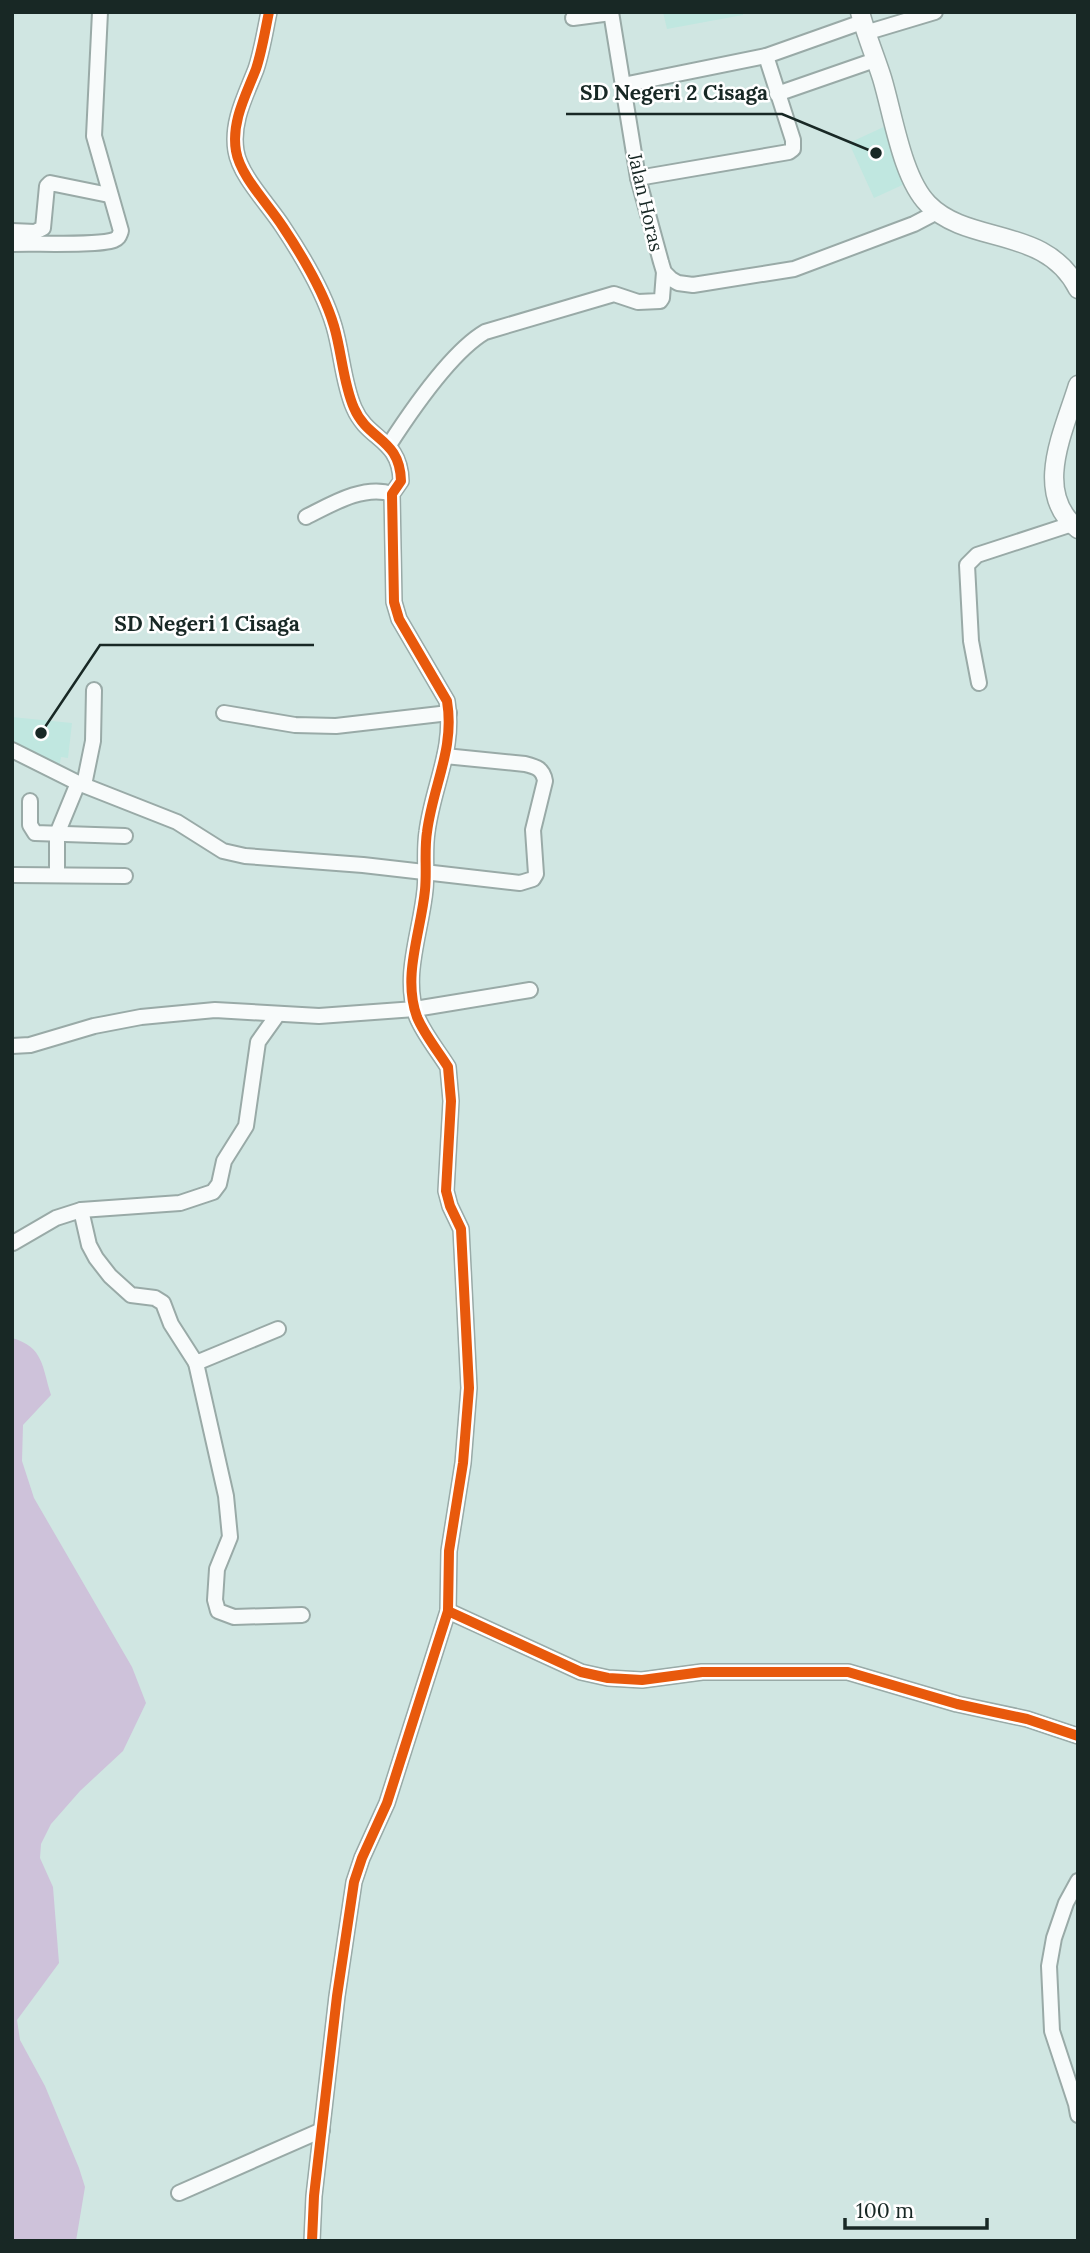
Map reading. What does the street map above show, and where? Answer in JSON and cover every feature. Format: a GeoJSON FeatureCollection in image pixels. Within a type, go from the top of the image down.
{"type":"FeatureCollection","features":[{"type":"Feature","properties":{"kind":"main road"},"geometry":{"type":"LineString","coordinates":[[862,22],[896,134],[914,183],[927,203],[937,212],[966,226],[1012,238],[1039,250],[1063,266],[1078,289]]}},
{"type":"Feature","properties":{"kind":"main road"},"geometry":{"type":"LineString","coordinates":[[1075,527],[1060,511],[1055,499],[1053,475],[1078,385]]}},
{"type":"Feature","properties":{"kind":"street"},"geometry":{"type":"LineString","coordinates":[[12,244],[98,242],[116,239],[121,231],[96,149],[94,129],[100,12]]}},
{"type":"Feature","properties":{"kind":"street"},"geometry":{"type":"LineString","coordinates":[[270,12],[257,66],[237,119],[235,145],[238,158],[255,188],[284,228],[321,292],[337,334],[354,408],[368,429],[389,444],[398,458],[401,481],[392,494],[396,610],[447,701],[449,713],[449,741],[427,832],[426,872],[411,998],[418,1020],[448,1067],[450,1076],[446,1191],[461,1228],[469,1388],[463,1463],[449,1551],[448,1611],[387,1803],[354,1882],[337,1996],[314,2196],[312,2241]]}},
{"type":"Feature","properties":{"kind":"street"},"geometry":{"type":"LineString","coordinates":[[573,18],[611,12]]}},
{"type":"Feature","properties":{"kind":"street","name":"Jalan Horas"},"geometry":{"type":"LineString","coordinates":[[611,12],[638,178],[664,272],[678,284],[694,285],[785,271],[914,225],[937,212]]}},
{"type":"Feature","properties":{"kind":"street"},"geometry":{"type":"LineString","coordinates":[[623,85],[766,57],[862,22],[935,12]]}},
{"type":"Feature","properties":{"kind":"street"},"geometry":{"type":"LineString","coordinates":[[638,178],[789,152],[794,146],[766,57]]}},
{"type":"Feature","properties":{"kind":"street"},"geometry":{"type":"LineString","coordinates":[[777,94],[875,60]]}},
{"type":"Feature","properties":{"kind":"street"},"geometry":{"type":"LineString","coordinates":[[12,231],[35,232],[43,228],[47,186],[50,183],[109,195]]}},
{"type":"Feature","properties":{"kind":"street"},"geometry":{"type":"LineString","coordinates":[[389,444],[440,376],[475,338],[485,332],[606,296],[622,295],[638,302],[660,301],[664,272]]}},
{"type":"Feature","properties":{"kind":"street"},"geometry":{"type":"LineString","coordinates":[[306,517],[352,496],[373,491],[392,494]]}},
{"type":"Feature","properties":{"kind":"street"},"geometry":{"type":"LineString","coordinates":[[979,683],[971,641],[967,565],[977,555],[1075,527]]}},
{"type":"Feature","properties":{"kind":"street"},"geometry":{"type":"LineString","coordinates":[[57,875],[57,834],[81,784],[93,741],[94,690]]}},
{"type":"Feature","properties":{"kind":"street"},"geometry":{"type":"LineString","coordinates":[[224,713],[295,725],[337,726],[449,713]]}},
{"type":"Feature","properties":{"kind":"street"},"geometry":{"type":"LineString","coordinates":[[12,750],[81,784],[177,822],[223,851],[245,856],[311,860],[520,883],[529,881],[536,874],[533,830],[545,781],[544,774],[535,766],[525,764],[445,756]]}},
{"type":"Feature","properties":{"kind":"street"},"geometry":{"type":"LineString","coordinates":[[30,801],[30,825],[33,832],[125,836]]}},
{"type":"Feature","properties":{"kind":"street"},"geometry":{"type":"LineString","coordinates":[[14,875],[125,876]]}},
{"type":"Feature","properties":{"kind":"street"},"geometry":{"type":"LineString","coordinates":[[12,1046],[30,1045],[93,1026],[142,1017],[215,1010],[305,1016],[415,1009],[530,990]]}},
{"type":"Feature","properties":{"kind":"street"},"geometry":{"type":"LineString","coordinates":[[13,1243],[56,1218],[81,1210],[180,1203],[213,1192],[219,1184],[224,1161],[246,1126],[258,1042],[278,1014]]}},
{"type":"Feature","properties":{"kind":"street"},"geometry":{"type":"LineString","coordinates":[[81,1210],[89,1245],[96,1258],[110,1276],[131,1295],[155,1298],[163,1303],[171,1324],[196,1363],[226,1496],[230,1537],[216,1569],[215,1601],[218,1611],[233,1617],[302,1615]]}},
{"type":"Feature","properties":{"kind":"street"},"geometry":{"type":"LineString","coordinates":[[196,1363],[278,1329]]}},
{"type":"Feature","properties":{"kind":"street"},"geometry":{"type":"LineString","coordinates":[[448,1611],[582,1672],[608,1678],[642,1680],[702,1672],[848,1672],[957,1704],[1027,1719],[1078,1736]]}},
{"type":"Feature","properties":{"kind":"street"},"geometry":{"type":"LineString","coordinates":[[1078,1881],[1066,1903],[1054,1938],[1049,1966],[1052,2031],[1078,2115]]}},
{"type":"Feature","properties":{"kind":"street"},"geometry":{"type":"LineString","coordinates":[[179,2193],[322,2130]]}},
{"type":"Feature","properties":{"kind":"shaded area"},"geometry":{"type":"Polygon","coordinates":[[[663,12],[743,12],[743,15],[667,29],[663,12]]]}},
{"type":"Feature","properties":{"kind":"shaded area"},"geometry":{"type":"Polygon","coordinates":[[[890,124],[909,182],[874,198],[849,143],[890,124]]]}},
{"type":"Feature","properties":{"kind":"shaded area"},"geometry":{"type":"Polygon","coordinates":[[[12,717],[72,723],[68,758],[61,757],[59,768],[12,747],[12,717]]]}},
{"type":"Feature","properties":{"kind":"shaded area"},"geometry":{"type":"Polygon","coordinates":[[[12,1338],[36,1353],[51,1395],[23,1425],[22,1461],[34,1498],[132,1667],[146,1703],[123,1751],[80,1791],[51,1824],[41,1844],[40,1858],[53,1887],[59,1963],[17,2020],[20,2040],[45,2086],[85,2187],[76,2241],[12,2241],[12,1338]]]}},
{"type":"Feature","properties":{"kind":"cycle path"},"geometry":{"type":"LineString","coordinates":[[269,12],[258,62],[237,119],[236,151],[243,170],[291,238],[325,300],[354,408],[360,419],[395,456],[401,481],[392,494],[394,602],[399,619],[447,701],[449,718],[446,751],[427,832],[425,890],[411,986],[417,1017],[448,1067],[451,1101],[446,1191],[461,1229],[469,1388],[463,1463],[449,1551],[448,1611],[387,1803],[354,1882],[337,1996],[314,2196],[312,2241]]}},
{"type":"Feature","properties":{"kind":"cycle path"},"geometry":{"type":"LineString","coordinates":[[448,1611],[581,1672],[608,1678],[642,1680],[702,1672],[848,1672],[957,1704],[1027,1719],[1078,1736]]}},
{"type":"Feature","properties":{"kind":"place","name":"SD Negeri 2 Cisaga"},"geometry":{"type":"Point","coordinates":[876,153]}},
{"type":"Feature","properties":{"kind":"place","name":"SD Negeri 1 Cisaga"},"geometry":{"type":"Point","coordinates":[41,733]}}]}
